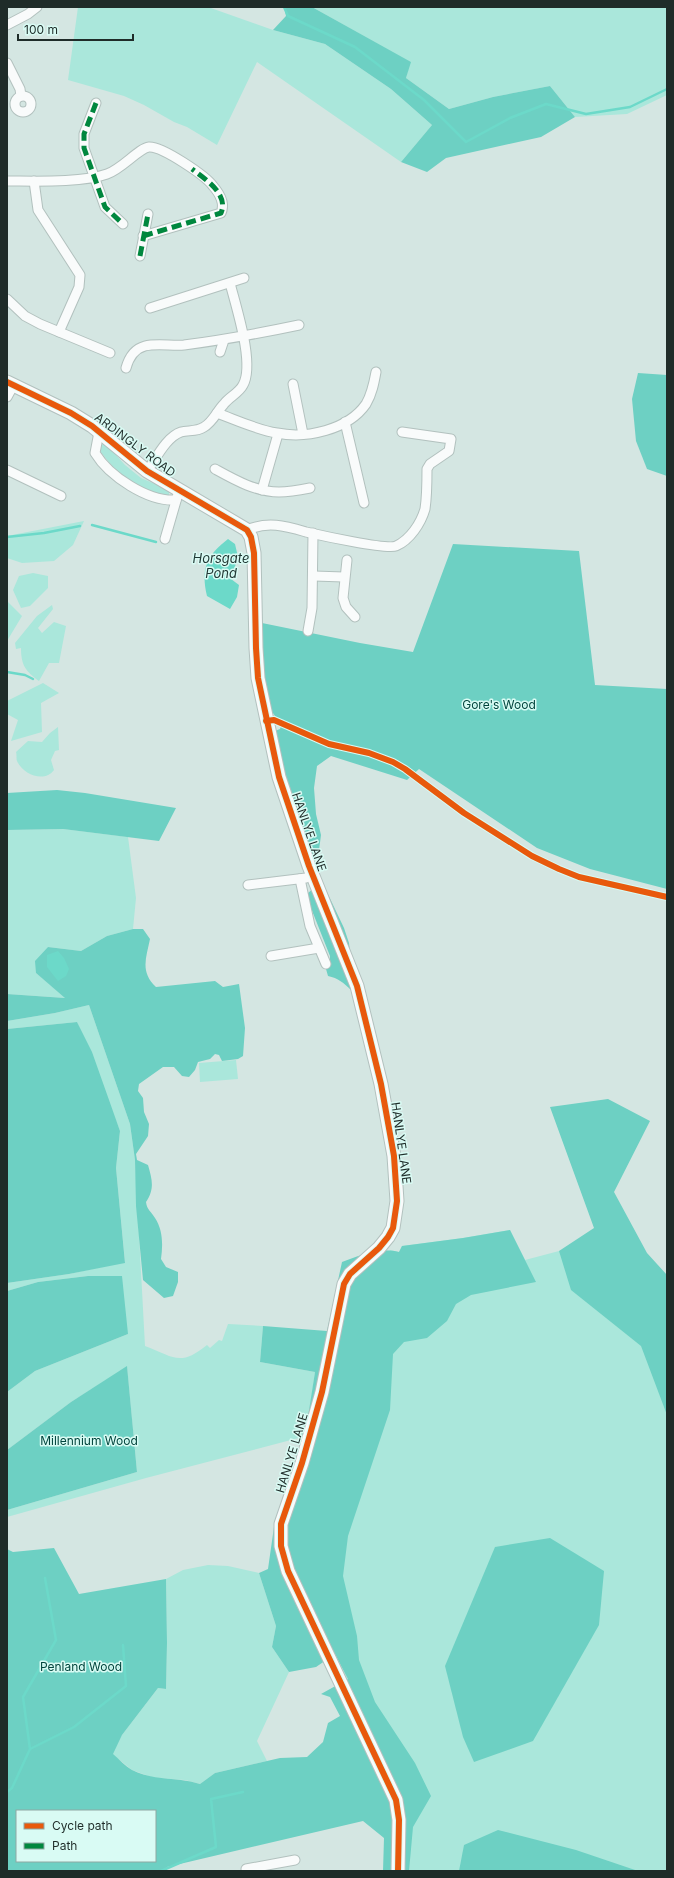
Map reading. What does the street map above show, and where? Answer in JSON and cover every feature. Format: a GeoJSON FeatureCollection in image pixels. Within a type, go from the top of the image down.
{"type":"FeatureCollection","features":[{"type":"Feature","properties":{"kind":"street"},"geometry":{"type":"LineString","coordinates":[[7,25],[28,14],[37,7]]}},
{"type":"Feature","properties":{"kind":"street"},"geometry":{"type":"LineString","coordinates":[[7,63],[20,89],[21,96]]}},
{"type":"Feature","properties":{"kind":"street"},"geometry":{"type":"LineString","coordinates":[[96,103],[84,134],[84,148],[105,207],[123,224]]}},
{"type":"Feature","properties":{"kind":"street"},"geometry":{"type":"LineString","coordinates":[[7,181],[94,178],[120,168],[142,149],[150,147],[157,148],[207,180],[220,195],[224,208],[221,213],[143,236]]}},
{"type":"Feature","properties":{"kind":"street"},"geometry":{"type":"LineString","coordinates":[[34,181],[38,210],[80,275],[79,287],[59,332]]}},
{"type":"Feature","properties":{"kind":"street"},"geometry":{"type":"LineString","coordinates":[[140,256],[148,214]]}},
{"type":"Feature","properties":{"kind":"street"},"geometry":{"type":"LineString","coordinates":[[150,308],[230,284],[244,278]]}},
{"type":"Feature","properties":{"kind":"street"},"geometry":{"type":"LineString","coordinates":[[147,471],[173,437],[182,432],[205,427],[224,402],[241,389],[247,377],[248,361],[230,284]]}},
{"type":"Feature","properties":{"kind":"street"},"geometry":{"type":"LineString","coordinates":[[7,300],[25,316],[110,353]]}},
{"type":"Feature","properties":{"kind":"street"},"geometry":{"type":"LineString","coordinates":[[126,368],[130,356],[144,346],[152,344],[180,345],[224,340],[299,325]]}},
{"type":"Feature","properties":{"kind":"street"},"geometry":{"type":"LineString","coordinates":[[220,352],[224,340]]}},
{"type":"Feature","properties":{"kind":"street"},"geometry":{"type":"LineString","coordinates":[[217,413],[278,434],[320,432],[345,422],[365,405],[373,387],[376,372]]}},
{"type":"Feature","properties":{"kind":"street"},"geometry":{"type":"LineString","coordinates":[[293,384],[303,434]]}},
{"type":"Feature","properties":{"kind":"street","name":"ARDINGLY ROAD"},"geometry":{"type":"LineString","coordinates":[[9,388],[72,413],[99,432],[178,496],[247,530]]}},
{"type":"Feature","properties":{"kind":"street"},"geometry":{"type":"LineString","coordinates":[[345,422],[364,503]]}},
{"type":"Feature","properties":{"kind":"street"},"geometry":{"type":"LineString","coordinates":[[99,432],[95,453],[105,466],[141,492],[165,500],[178,496]]}},
{"type":"Feature","properties":{"kind":"street"},"geometry":{"type":"LineString","coordinates":[[247,530],[258,526],[276,524],[384,547],[395,546],[408,537],[416,528],[425,508],[428,469],[430,464],[449,451],[451,439],[402,432]]}},
{"type":"Feature","properties":{"kind":"street"},"geometry":{"type":"LineString","coordinates":[[262,490],[278,434]]}},
{"type":"Feature","properties":{"kind":"street"},"geometry":{"type":"LineString","coordinates":[[215,469],[239,482],[262,490],[281,492],[310,488]]}},
{"type":"Feature","properties":{"kind":"street"},"geometry":{"type":"LineString","coordinates":[[7,470],[61,496]]}},
{"type":"Feature","properties":{"kind":"street"},"geometry":{"type":"LineString","coordinates":[[165,539],[178,496]]}},
{"type":"Feature","properties":{"kind":"street","name":"HANLYE LANE"},"geometry":{"type":"LineString","coordinates":[[247,530],[251,537],[254,553],[256,648],[262,701],[279,777],[297,833],[357,986],[390,1127],[394,1156],[397,1201],[395,1218],[388,1238],[380,1248],[350,1274],[344,1284],[322,1392],[302,1463],[281,1524],[280,1546],[288,1571],[396,1800],[399,1820],[398,1871]]}},
{"type":"Feature","properties":{"kind":"street"},"geometry":{"type":"LineString","coordinates":[[308,631],[312,608],[314,576],[313,533]]}},
{"type":"Feature","properties":{"kind":"street"},"geometry":{"type":"LineString","coordinates":[[347,560],[344,577],[343,598],[346,607],[355,616]]}},
{"type":"Feature","properties":{"kind":"street"},"geometry":{"type":"LineString","coordinates":[[314,576],[344,577]]}},
{"type":"Feature","properties":{"kind":"street"},"geometry":{"type":"LineString","coordinates":[[248,886],[313,876]]}},
{"type":"Feature","properties":{"kind":"street"},"geometry":{"type":"LineString","coordinates":[[300,879],[310,926],[326,964]]}},
{"type":"Feature","properties":{"kind":"street"},"geometry":{"type":"LineString","coordinates":[[271,956],[319,948]]}},
{"type":"Feature","properties":{"kind":"street"},"geometry":{"type":"LineString","coordinates":[[246,1869],[261,1869],[295,1860]]}},
{"type":"Feature","properties":{"kind":"shaded area"},"geometry":{"type":"Polygon","coordinates":[[[78,7],[208,7],[273,30],[325,44],[391,89],[432,125],[401,162],[257,62],[217,145],[187,127],[174,122],[144,105],[124,96],[68,80],[78,7]]]}},
{"type":"Feature","properties":{"kind":"shaded area"},"geometry":{"type":"Polygon","coordinates":[[[312,7],[667,7],[667,95],[627,114],[575,117],[550,86],[493,97],[449,109],[406,78],[410,62],[312,7]]]}},
{"type":"Feature","properties":{"kind":"shaded area"},"geometry":{"type":"Polygon","coordinates":[[[105,443],[125,465],[141,478],[169,490],[169,495],[165,497],[128,480],[114,468],[100,451],[101,445],[105,443]]]}},
{"type":"Feature","properties":{"kind":"shaded area"},"geometry":{"type":"Polygon","coordinates":[[[84,521],[73,545],[54,561],[22,563],[7,558],[7,536],[84,521]]]}},
{"type":"Feature","properties":{"kind":"shaded area"},"geometry":{"type":"Polygon","coordinates":[[[33,573],[48,576],[48,588],[30,606],[21,608],[13,590],[19,576],[33,573]]]}},
{"type":"Feature","properties":{"kind":"shaded area"},"geometry":{"type":"Polygon","coordinates":[[[7,601],[22,616],[7,641],[7,601]]]}},
{"type":"Feature","properties":{"kind":"shaded area"},"geometry":{"type":"Polygon","coordinates":[[[52,605],[53,609],[38,628],[42,633],[54,622],[66,626],[59,663],[49,663],[39,681],[25,668],[21,648],[16,649],[15,643],[37,616],[52,605]]]}},
{"type":"Feature","properties":{"kind":"shaded area"},"geometry":{"type":"Polygon","coordinates":[[[43,683],[59,693],[41,703],[42,732],[11,741],[18,720],[7,714],[7,701],[43,683]]]}},
{"type":"Feature","properties":{"kind":"shaded area"},"geometry":{"type":"Polygon","coordinates":[[[58,727],[59,750],[55,751],[51,760],[54,770],[50,774],[40,777],[34,776],[24,770],[17,761],[16,752],[28,741],[42,742],[58,727]]]}},
{"type":"Feature","properties":{"kind":"shaded area"},"geometry":{"type":"Polygon","coordinates":[[[63,829],[128,837],[136,898],[133,929],[107,936],[81,951],[48,947],[36,973],[66,998],[7,994],[7,830],[63,829]]]}},
{"type":"Feature","properties":{"kind":"shaded area"},"geometry":{"type":"Polygon","coordinates":[[[89,1005],[130,1124],[135,1160],[145,1346],[170,1356],[183,1358],[198,1352],[207,1345],[210,1348],[219,1340],[222,1341],[228,1324],[263,1326],[260,1362],[315,1372],[306,1436],[146,1478],[7,1517],[7,1510],[137,1472],[127,1367],[71,1402],[7,1450],[7,1392],[35,1371],[128,1334],[88,1276],[38,1282],[7,1291],[7,1283],[69,1274],[125,1262],[116,1168],[120,1131],[77,1022],[7,1029],[7,1021],[55,1013],[89,1005]]]}},
{"type":"Feature","properties":{"kind":"shaded area"},"geometry":{"type":"Polygon","coordinates":[[[236,1060],[238,1079],[200,1082],[199,1063],[236,1060]]]}},
{"type":"Feature","properties":{"kind":"shaded area"},"geometry":{"type":"Polygon","coordinates":[[[510,1230],[525,1260],[559,1251],[667,1332],[667,1871],[402,1871],[314,1617],[390,1250],[399,1252],[402,1246],[510,1230]]]}},
{"type":"Feature","properties":{"kind":"shaded area"},"geometry":{"type":"Polygon","coordinates":[[[208,1565],[228,1566],[259,1573],[276,1626],[272,1647],[289,1672],[257,1741],[267,1761],[215,1773],[200,1784],[185,1780],[154,1778],[132,1770],[112,1754],[122,1735],[158,1688],[166,1689],[166,1579],[183,1570],[208,1565]]]}},
{"type":"Feature","properties":{"kind":"green space"},"geometry":{"type":"Polygon","coordinates":[[[284,7],[312,7],[411,62],[406,78],[449,109],[493,97],[550,86],[575,117],[541,137],[446,158],[427,172],[401,162],[432,125],[391,89],[325,44],[273,30],[286,16],[284,7]]]}},
{"type":"Feature","properties":{"kind":"green space"},"geometry":{"type":"Polygon","coordinates":[[[638,373],[667,375],[667,476],[647,469],[636,441],[632,399],[638,373]]]}},
{"type":"Feature","properties":{"kind":"green space","name":"Gore's Wood"},"geometry":{"type":"Polygon","coordinates":[[[453,544],[579,551],[595,685],[667,689],[667,889],[590,869],[537,848],[419,769],[407,780],[331,756],[317,766],[314,788],[316,814],[321,835],[319,850],[311,859],[290,802],[275,731],[280,729],[282,723],[268,706],[261,652],[262,623],[413,652],[453,544]]]}},
{"type":"Feature","properties":{"kind":"green space"},"geometry":{"type":"Polygon","coordinates":[[[57,790],[85,793],[176,808],[159,841],[63,829],[7,830],[7,793],[57,790]]]}},
{"type":"Feature","properties":{"kind":"green space"},"geometry":{"type":"Polygon","coordinates":[[[314,888],[325,888],[344,928],[349,943],[354,987],[351,990],[341,981],[328,976],[326,969],[330,963],[330,956],[309,903],[308,893],[314,888]]]}},
{"type":"Feature","properties":{"kind":"green space"},"geometry":{"type":"Polygon","coordinates":[[[133,929],[143,929],[150,939],[146,959],[146,970],[148,976],[156,987],[215,981],[223,987],[239,984],[245,1028],[243,1056],[238,1059],[222,1061],[219,1055],[215,1054],[210,1059],[198,1062],[195,1070],[189,1077],[182,1076],[174,1067],[163,1067],[139,1084],[138,1091],[143,1098],[144,1112],[149,1124],[148,1136],[136,1154],[137,1160],[148,1165],[151,1175],[152,1188],[146,1202],[148,1209],[154,1216],[160,1228],[162,1243],[161,1259],[166,1267],[178,1272],[178,1282],[173,1296],[164,1298],[143,1280],[136,1206],[135,1160],[130,1124],[89,1005],[55,1013],[7,1021],[7,994],[65,998],[36,973],[35,961],[48,947],[81,951],[107,936],[133,929]]]}},
{"type":"Feature","properties":{"kind":"green space"},"geometry":{"type":"Polygon","coordinates":[[[77,1022],[92,1052],[120,1131],[116,1168],[125,1263],[69,1274],[7,1283],[7,1029],[77,1022]]]}},
{"type":"Feature","properties":{"kind":"green space"},"geometry":{"type":"Polygon","coordinates":[[[608,1099],[650,1121],[614,1192],[647,1253],[667,1275],[667,1415],[641,1346],[571,1290],[559,1251],[594,1228],[550,1107],[608,1099]]]}},
{"type":"Feature","properties":{"kind":"green space","name":"Penland Wood"},"geometry":{"type":"Polygon","coordinates":[[[510,1230],[536,1282],[471,1295],[456,1304],[447,1321],[427,1338],[404,1342],[393,1354],[390,1410],[348,1536],[343,1576],[357,1636],[359,1660],[375,1702],[415,1763],[431,1796],[413,1827],[409,1871],[383,1871],[384,1838],[363,1821],[167,1867],[165,1871],[7,1871],[7,1549],[13,1552],[54,1548],[79,1594],[166,1579],[166,1689],[158,1688],[122,1735],[113,1754],[132,1770],[148,1776],[183,1780],[200,1784],[215,1773],[280,1758],[307,1757],[323,1742],[328,1723],[340,1716],[330,1697],[321,1694],[348,1679],[335,1654],[316,1667],[289,1672],[272,1647],[276,1626],[259,1573],[268,1569],[275,1520],[305,1436],[315,1372],[260,1362],[263,1326],[327,1331],[342,1262],[363,1254],[377,1251],[385,1250],[399,1252],[402,1246],[510,1230]]]}},
{"type":"Feature","properties":{"kind":"green space"},"geometry":{"type":"Polygon","coordinates":[[[88,1276],[122,1276],[128,1334],[35,1371],[7,1392],[7,1291],[38,1282],[88,1276]]]}},
{"type":"Feature","properties":{"kind":"green space","name":"Millennium Wood"},"geometry":{"type":"Polygon","coordinates":[[[127,1366],[137,1472],[7,1510],[7,1450],[71,1402],[127,1366]]]}},
{"type":"Feature","properties":{"kind":"green space"},"geometry":{"type":"Polygon","coordinates":[[[550,1538],[604,1571],[599,1625],[533,1741],[474,1762],[463,1737],[445,1666],[495,1547],[550,1538]]]}},
{"type":"Feature","properties":{"kind":"green space"},"geometry":{"type":"Polygon","coordinates":[[[498,1830],[576,1850],[638,1871],[459,1871],[464,1845],[498,1830]]]}},
{"type":"Feature","properties":{"kind":"water","name":"Horsgate Pond"},"geometry":{"type":"Polygon","coordinates":[[[228,539],[235,544],[238,557],[231,579],[239,585],[237,597],[230,609],[207,596],[205,586],[205,571],[210,557],[228,539]]]}},
{"type":"Feature","properties":{"kind":"water"},"geometry":{"type":"Polygon","coordinates":[[[58,951],[64,958],[69,969],[66,976],[58,981],[47,967],[47,955],[58,951]]]}},
{"type":"Feature","properties":{"kind":"waterway"},"geometry":{"type":"LineString","coordinates":[[284,7],[288,16],[355,47],[424,100],[466,142],[510,118],[546,104],[586,114],[630,107],[667,89]]}},
{"type":"Feature","properties":{"kind":"waterway"},"geometry":{"type":"LineString","coordinates":[[92,525],[156,542]]}},
{"type":"Feature","properties":{"kind":"waterway"},"geometry":{"type":"LineString","coordinates":[[7,537],[44,533],[80,526]]}},
{"type":"Feature","properties":{"kind":"waterway"},"geometry":{"type":"LineString","coordinates":[[7,672],[25,675],[33,679]]}},
{"type":"Feature","properties":{"kind":"waterway"},"geometry":{"type":"LineString","coordinates":[[30,1749],[23,1697],[56,1640],[45,1578]]}},
{"type":"Feature","properties":{"kind":"waterway"},"geometry":{"type":"LineString","coordinates":[[7,1792],[12,1788],[30,1749],[74,1727],[126,1686],[123,1645]]}},
{"type":"Feature","properties":{"kind":"waterway"},"geometry":{"type":"LineString","coordinates":[[161,1871],[216,1847],[211,1799],[243,1792]]}},
{"type":"Feature","properties":{"kind":"marked path"},"geometry":{"type":"LineString","coordinates":[[96,103],[84,134],[84,148],[105,207],[123,224]]}},
{"type":"Feature","properties":{"kind":"marked path"},"geometry":{"type":"LineString","coordinates":[[143,236],[221,213],[223,206],[219,193],[209,182],[192,169]]}},
{"type":"Feature","properties":{"kind":"marked path"},"geometry":{"type":"LineString","coordinates":[[140,256],[148,214]]}},
{"type":"Feature","properties":{"kind":"cycle path"},"geometry":{"type":"LineString","coordinates":[[7,382],[71,413],[92,426],[147,471],[247,530],[251,537],[254,553],[258,678],[279,777],[309,866],[357,986],[381,1084],[394,1156],[397,1201],[393,1228],[388,1237],[379,1248],[350,1274],[344,1284],[322,1392],[302,1463],[281,1524],[281,1546],[288,1571],[396,1800],[399,1820],[398,1871]]}},
{"type":"Feature","properties":{"kind":"cycle path"},"geometry":{"type":"LineString","coordinates":[[266,721],[274,720],[329,744],[369,753],[393,762],[405,769],[464,813],[532,856],[559,869],[579,877],[667,897]]}}]}
